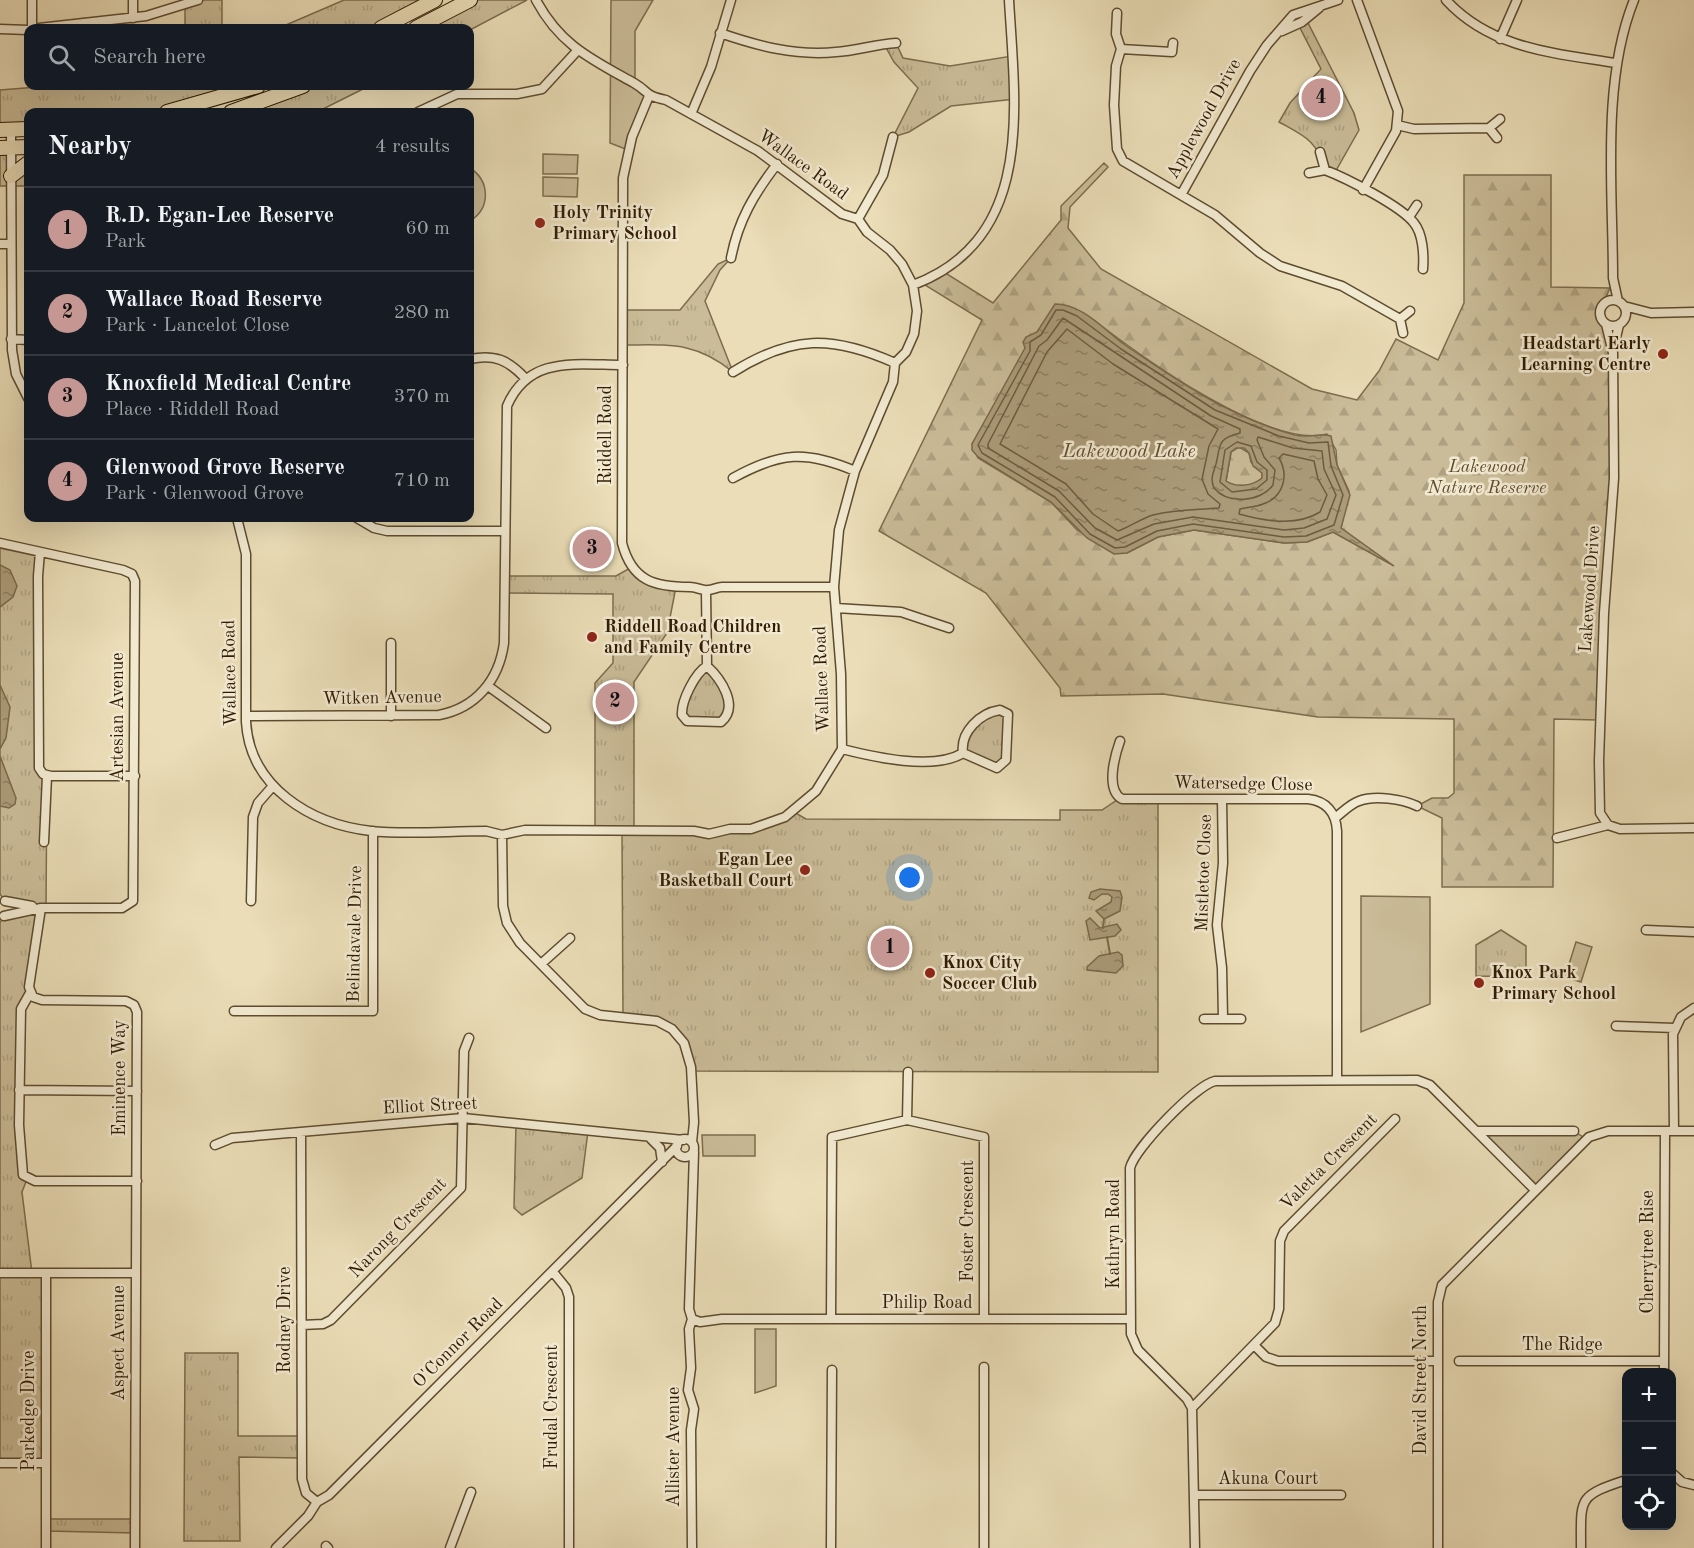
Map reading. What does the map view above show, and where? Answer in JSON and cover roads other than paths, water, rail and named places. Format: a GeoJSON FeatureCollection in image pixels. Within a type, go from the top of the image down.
{"type":"FeatureCollection","features":[{"type":"Feature","properties":{"kind":"main road"},"geometry":{"type":"LineString","coordinates":[[389,24],[435,0]]}},
{"type":"Feature","properties":{"kind":"main road"},"geometry":{"type":"LineString","coordinates":[[424,24],[470,0]]}},
{"type":"Feature","properties":{"kind":"main road"},"geometry":{"type":"LineString","coordinates":[[181,108],[244,90]]}},
{"type":"Feature","properties":{"kind":"main road"},"geometry":{"type":"LineString","coordinates":[[242,108],[292,90]]}},
{"type":"Feature","properties":{"kind":"main road"},"geometry":{"type":"LineString","coordinates":[[6,130],[24,129]]}},
{"type":"Feature","properties":{"kind":"main road"},"geometry":{"type":"LineString","coordinates":[[6,148],[24,147]]}},
{"type":"Feature","properties":{"kind":"main road"},"geometry":{"type":"LineString","coordinates":[[11,176],[24,166]]}},
{"type":"Feature","properties":{"kind":"street"},"geometry":{"type":"LineString","coordinates":[[30,24],[32,0]]}},
{"type":"Feature","properties":{"kind":"street"},"geometry":{"type":"LineString","coordinates":[[133,0],[133,18]]}},
{"type":"Feature","properties":{"kind":"street"},"geometry":{"type":"LineString","coordinates":[[77,24],[163,13],[198,0]]}},
{"type":"Feature","properties":{"kind":"street","name":"Wallace Road"},"geometry":{"type":"LineString","coordinates":[[238,522],[246,554],[246,716],[253,758],[272,787],[288,800],[319,816],[346,826],[373,831],[486,831],[502,835],[525,830],[694,831],[709,834],[730,829],[759,828],[789,815],[809,800],[842,749],[841,674],[834,587],[839,530],[855,471],[892,382],[895,363],[906,352],[916,324],[917,300],[913,285],[896,256],[867,232],[858,219],[842,214],[777,164],[666,100],[649,96],[636,84],[577,51],[552,26],[536,0]]}},
{"type":"Feature","properties":{"kind":"street"},"geometry":{"type":"LineString","coordinates":[[691,114],[711,67],[731,0]]}},
{"type":"Feature","properties":{"kind":"street"},"geometry":{"type":"LineString","coordinates":[[913,285],[939,274],[967,255],[985,230],[1002,192],[1011,159],[1015,120],[1009,0]]}},
{"type":"Feature","properties":{"kind":"street","name":"Applewood Drive"},"geometry":{"type":"LineString","coordinates":[[1338,0],[1322,6],[1302,22],[1281,31],[1255,62],[1181,195],[1228,224],[1273,262],[1342,286],[1400,319]]}},
{"type":"Feature","properties":{"kind":"street"},"geometry":{"type":"LineString","coordinates":[[1357,0],[1396,100],[1397,125],[1363,190]]}},
{"type":"Feature","properties":{"kind":"street"},"geometry":{"type":"LineString","coordinates":[[1446,0],[1465,18],[1500,39],[1538,50],[1616,63]]}},
{"type":"Feature","properties":{"kind":"street"},"geometry":{"type":"LineString","coordinates":[[1500,39],[1517,0]]}},
{"type":"Feature","properties":{"kind":"street"},"geometry":{"type":"LineString","coordinates":[[1634,0],[1616,63],[1613,94],[1613,278],[1606,302],[1651,313]]}},
{"type":"Feature","properties":{"kind":"street"},"geometry":{"type":"LineString","coordinates":[[1118,13],[1116,34],[1121,49],[1116,64],[1114,93],[1119,156],[1131,167],[1181,195]]}},
{"type":"Feature","properties":{"kind":"street"},"geometry":{"type":"LineString","coordinates":[[0,29],[24,29]]}},
{"type":"Feature","properties":{"kind":"street"},"geometry":{"type":"LineString","coordinates":[[720,33],[761,46],[797,52],[834,52],[896,43]]}},
{"type":"Feature","properties":{"kind":"street"},"geometry":{"type":"LineString","coordinates":[[1121,49],[1175,51]]}},
{"type":"Feature","properties":{"kind":"street"},"geometry":{"type":"LineString","coordinates":[[427,108],[457,94],[517,94],[542,89],[577,51]]}},
{"type":"Feature","properties":{"kind":"street","name":"Riddell Road"},"geometry":{"type":"LineString","coordinates":[[649,96],[630,144],[623,178],[622,543],[626,556],[638,574],[652,583],[706,591],[722,587],[834,587]]}},
{"type":"Feature","properties":{"kind":"street"},"geometry":{"type":"LineString","coordinates":[[1397,125],[1414,129],[1489,128],[1500,118]]}},
{"type":"Feature","properties":{"kind":"street"},"geometry":{"type":"LineString","coordinates":[[1489,128],[1497,138]]}},
{"type":"Feature","properties":{"kind":"street"},"geometry":{"type":"LineString","coordinates":[[6,130],[6,148],[11,176],[11,339],[16,374],[24,390]]}},
{"type":"Feature","properties":{"kind":"street"},"geometry":{"type":"LineString","coordinates":[[858,219],[883,175],[892,137]]}},
{"type":"Feature","properties":{"kind":"street"},"geometry":{"type":"LineString","coordinates":[[1320,152],[1325,170]]}},
{"type":"Feature","properties":{"kind":"street"},"geometry":{"type":"LineString","coordinates":[[731,258],[744,212],[777,164]]}},
{"type":"Feature","properties":{"kind":"street"},"geometry":{"type":"LineString","coordinates":[[1309,173],[1325,170],[1409,218],[1419,234],[1423,269]]}},
{"type":"Feature","properties":{"kind":"street"},"geometry":{"type":"LineString","coordinates":[[1409,218],[1417,205]]}},
{"type":"Feature","properties":{"kind":"street"},"geometry":{"type":"LineString","coordinates":[[0,244],[11,244]]}},
{"type":"Feature","properties":{"kind":"street"},"geometry":{"type":"LineString","coordinates":[[1613,278],[1621,304]]}},
{"type":"Feature","properties":{"kind":"street","name":"Lakewood Drive"},"geometry":{"type":"LineString","coordinates":[[1606,302],[1599,313],[1606,324],[1613,353],[1614,478],[1604,613],[1599,734],[1600,813],[1608,825]]}},
{"type":"Feature","properties":{"kind":"street","name":"Lakewood Drive"},"geometry":{"type":"LineString","coordinates":[[1613,353],[1622,322],[1621,304]]}},
{"type":"Feature","properties":{"kind":"street"},"geometry":{"type":"LineString","coordinates":[[1403,333],[1400,319],[1410,311]]}},
{"type":"Feature","properties":{"kind":"street"},"geometry":{"type":"LineString","coordinates":[[1606,324],[1622,322],[1651,313],[1694,312]]}},
{"type":"Feature","properties":{"kind":"street"},"geometry":{"type":"LineString","coordinates":[[11,339],[24,340]]}},
{"type":"Feature","properties":{"kind":"street"},"geometry":{"type":"LineString","coordinates":[[733,372],[778,349],[813,342],[850,345],[895,363]]}},
{"type":"Feature","properties":{"kind":"street"},"geometry":{"type":"LineString","coordinates":[[474,358],[491,356],[502,359],[525,378],[554,366],[623,365]]}},
{"type":"Feature","properties":{"kind":"street","name":"Witken Avenue"},"geometry":{"type":"LineString","coordinates":[[246,716],[391,716],[449,713],[466,705],[488,686],[499,666],[504,643],[506,413],[510,399],[525,378]]}},
{"type":"Feature","properties":{"kind":"street"},"geometry":{"type":"LineString","coordinates":[[733,478],[765,461],[792,456],[816,457],[855,471]]}},
{"type":"Feature","properties":{"kind":"street"},"geometry":{"type":"LineString","coordinates":[[364,522],[374,528],[387,531],[504,531]]}},
{"type":"Feature","properties":{"kind":"street","name":"Artesian Avenue"},"geometry":{"type":"LineString","coordinates":[[0,543],[123,570],[134,577],[133,902],[122,908],[41,908],[2,897]]}},
{"type":"Feature","properties":{"kind":"street"},"geometry":{"type":"LineString","coordinates":[[40,552],[38,576],[38,764],[40,771],[47,776],[135,776]]}},
{"type":"Feature","properties":{"kind":"street"},"geometry":{"type":"LineString","coordinates":[[706,591],[707,666],[727,692],[726,717],[716,722],[687,721],[682,716],[682,707],[698,675],[707,666]]}},
{"type":"Feature","properties":{"kind":"street"},"geometry":{"type":"LineString","coordinates":[[836,608],[901,612],[949,628]]}},
{"type":"Feature","properties":{"kind":"street"},"geometry":{"type":"LineString","coordinates":[[391,643],[391,716]]}},
{"type":"Feature","properties":{"kind":"street"},"geometry":{"type":"LineString","coordinates":[[488,686],[546,728]]}},
{"type":"Feature","properties":{"kind":"street"},"geometry":{"type":"LineString","coordinates":[[842,749],[913,760],[945,760],[963,753],[993,767],[1003,765],[1007,757],[1008,714],[1004,710],[994,711],[970,728],[963,738],[963,753]]}},
{"type":"Feature","properties":{"kind":"street","name":"Watersedge Close"},"geometry":{"type":"LineString","coordinates":[[1120,741],[1114,758],[1114,789],[1120,798],[1315,800],[1330,808],[1335,818]]}},
{"type":"Feature","properties":{"kind":"street"},"geometry":{"type":"LineString","coordinates":[[44,842],[47,776]]}},
{"type":"Feature","properties":{"kind":"street"},"geometry":{"type":"LineString","coordinates":[[252,901],[253,817],[258,803],[272,787]]}},
{"type":"Feature","properties":{"kind":"street"},"geometry":{"type":"LineString","coordinates":[[1337,1080],[1335,818],[1356,802],[1366,799],[1405,801],[1417,806]]}},
{"type":"Feature","properties":{"kind":"street","name":"Mistletoe Close"},"geometry":{"type":"LineString","coordinates":[[1222,800],[1223,863],[1217,925],[1223,1019]]}},
{"type":"Feature","properties":{"kind":"street"},"geometry":{"type":"LineString","coordinates":[[1557,838],[1608,825],[1620,829],[1694,828]]}},
{"type":"Feature","properties":{"kind":"street","name":"Belindavale Drive"},"geometry":{"type":"LineString","coordinates":[[234,1011],[373,1011],[373,831]]}},
{"type":"Feature","properties":{"kind":"street"},"geometry":{"type":"LineString","coordinates":[[502,835],[504,914],[515,936],[573,999],[592,1012],[611,1017],[647,1019],[665,1025],[684,1042],[690,1060],[692,1109],[683,1147],[663,1160],[660,1148],[648,1137]]}},
{"type":"Feature","properties":{"kind":"street"},"geometry":{"type":"LineString","coordinates":[[2,897],[7,908],[2,919]]}},
{"type":"Feature","properties":{"kind":"street"},"geometry":{"type":"LineString","coordinates":[[41,908],[33,996],[22,1017],[19,1090],[22,1170],[27,1179],[137,1181]]}},
{"type":"Feature","properties":{"kind":"street","name":"Artesian Avenue"},"geometry":{"type":"LineString","coordinates":[[2,919],[41,908]]}},
{"type":"Feature","properties":{"kind":"street"},"geometry":{"type":"LineString","coordinates":[[1646,930],[1694,932]]}},
{"type":"Feature","properties":{"kind":"street"},"geometry":{"type":"LineString","coordinates":[[541,964],[570,938]]}},
{"type":"Feature","properties":{"kind":"street","name":"Eminence Way"},"geometry":{"type":"LineString","coordinates":[[33,996],[122,1000],[134,1005],[137,1012],[136,1273]]}},
{"type":"Feature","properties":{"kind":"street"},"geometry":{"type":"LineString","coordinates":[[1616,1026],[1675,1028],[1681,1017],[1694,1008]]}},
{"type":"Feature","properties":{"kind":"street"},"geometry":{"type":"LineString","coordinates":[[1204,1019],[1241,1019]]}},
{"type":"Feature","properties":{"kind":"street","name":"Cherrytree Rise"},"geometry":{"type":"LineString","coordinates":[[1664,1368],[1669,1131],[1675,1028]]}},
{"type":"Feature","properties":{"kind":"street","name":"Narong Crescent"},"geometry":{"type":"LineString","coordinates":[[302,1325],[328,1322],[459,1191],[463,1180],[464,1051],[469,1038]]}},
{"type":"Feature","properties":{"kind":"street"},"geometry":{"type":"LineString","coordinates":[[907,1120],[908,1072]]}},
{"type":"Feature","properties":{"kind":"street","name":"Kathryn Road"},"geometry":{"type":"LineString","coordinates":[[1192,1408],[1187,1399],[1136,1346],[1131,1334],[1131,1168],[1141,1147],[1200,1088],[1210,1082],[1337,1080],[1424,1082],[1535,1190]]}},
{"type":"Feature","properties":{"kind":"street"},"geometry":{"type":"LineString","coordinates":[[19,1090],[137,1090]]}},
{"type":"Feature","properties":{"kind":"street","name":"Elliot Street"},"geometry":{"type":"LineString","coordinates":[[215,1145],[232,1138],[463,1118],[648,1137],[683,1147]]}},
{"type":"Feature","properties":{"kind":"street","name":"Valetta Crescent"},"geometry":{"type":"LineString","coordinates":[[1192,1408],[1272,1328],[1278,1315],[1279,1247],[1284,1231],[1395,1119]]}},
{"type":"Feature","properties":{"kind":"street","name":"Foster Crescent"},"geometry":{"type":"LineString","coordinates":[[831,1319],[832,1137],[907,1120],[984,1137],[984,1319]]}},
{"type":"Feature","properties":{"kind":"street"},"geometry":{"type":"LineString","coordinates":[[1476,1131],[1574,1131]]}},
{"type":"Feature","properties":{"kind":"street"},"geometry":{"type":"LineString","coordinates":[[1669,1131],[1694,1131]]}},
{"type":"Feature","properties":{"kind":"street","name":"David Street North"},"geometry":{"type":"LineString","coordinates":[[1438,1548],[1437,1361],[1438,1302],[1442,1285],[1586,1139],[1596,1133],[1669,1131]]}},
{"type":"Feature","properties":{"kind":"street","name":"Rodney Drive"},"geometry":{"type":"LineString","coordinates":[[302,1132],[302,1479],[306,1492],[316,1502]]}},
{"type":"Feature","properties":{"kind":"street","name":"Allister Avenue"},"geometry":{"type":"LineString","coordinates":[[683,1147],[688,1157],[694,1152],[689,1309],[695,1319],[689,1332],[691,1347],[688,1390],[694,1408],[691,1430],[692,1548]]}},
{"type":"Feature","properties":{"kind":"street","name":"Allister Avenue"},"geometry":{"type":"LineString","coordinates":[[683,1147],[692,1179]]}},
{"type":"Feature","properties":{"kind":"street","name":"O'Connor Road"},"geometry":{"type":"LineString","coordinates":[[276,1548],[308,1516],[316,1502],[329,1495],[663,1160]]}},
{"type":"Feature","properties":{"kind":"street","name":"Frudal Crescent"},"geometry":{"type":"LineString","coordinates":[[553,1272],[566,1288],[569,1297],[569,1548]]}},
{"type":"Feature","properties":{"kind":"street","name":"Aspect Avenue"},"geometry":{"type":"LineString","coordinates":[[0,1273],[136,1273],[135,1548]]}},
{"type":"Feature","properties":{"kind":"street","name":"Parkedge Drive"},"geometry":{"type":"LineString","coordinates":[[46,1273],[46,1548]]}},
{"type":"Feature","properties":{"kind":"street","name":"Philip Road"},"geometry":{"type":"LineString","coordinates":[[695,1319],[1131,1319]]}},
{"type":"Feature","properties":{"kind":"street"},"geometry":{"type":"LineString","coordinates":[[1255,1346],[1266,1357],[1278,1361],[1437,1361]]}},
{"type":"Feature","properties":{"kind":"street","name":"The Ridge"},"geometry":{"type":"LineString","coordinates":[[1459,1361],[1664,1361]]}},
{"type":"Feature","properties":{"kind":"street"},"geometry":{"type":"LineString","coordinates":[[984,1367],[984,1548]]}},
{"type":"Feature","properties":{"kind":"street"},"geometry":{"type":"LineString","coordinates":[[831,1548],[832,1370]]}},
{"type":"Feature","properties":{"kind":"street"},"geometry":{"type":"LineString","coordinates":[[1192,1408],[1195,1548]]}},
{"type":"Feature","properties":{"kind":"street"},"geometry":{"type":"LineString","coordinates":[[0,1463],[46,1463]]}},
{"type":"Feature","properties":{"kind":"street"},"geometry":{"type":"LineString","coordinates":[[1676,1476],[1690,1484],[1694,1495]]}},
{"type":"Feature","properties":{"kind":"street"},"geometry":{"type":"LineString","coordinates":[[1581,1548],[1582,1508],[1586,1498],[1598,1489],[1622,1481]]}},
{"type":"Feature","properties":{"kind":"street"},"geometry":{"type":"LineString","coordinates":[[450,1548],[471,1492]]}},
{"type":"Feature","properties":{"kind":"street","name":"Akuna Court"},"geometry":{"type":"LineString","coordinates":[[1195,1495],[1341,1495]]}},
{"type":"Feature","properties":{"kind":"water","name":"Lakewood Lake"},"geometry":{"type":"Polygon","coordinates":[[[1055,304],[1075,308],[1165,372],[1228,409],[1295,435],[1331,436],[1337,465],[1350,495],[1341,528],[1394,566],[1333,532],[1307,542],[1284,543],[1194,530],[1158,537],[1127,553],[1114,554],[1087,538],[1051,502],[978,457],[972,450],[972,444],[1025,348],[1023,342],[1026,337],[1037,332],[1055,304]],[[1236,448],[1231,452],[1226,481],[1235,485],[1254,483],[1262,478],[1262,473],[1253,466],[1249,453],[1244,448],[1236,448]]]}},
{"type":"Feature","properties":{"kind":"water"},"geometry":{"type":"Polygon","coordinates":[[[0,565],[10,570],[17,586],[13,597],[0,607],[0,565]]]}},
{"type":"Feature","properties":{"kind":"water"},"geometry":{"type":"Polygon","coordinates":[[[0,685],[10,707],[6,738],[0,749],[0,685]]]}},
{"type":"Feature","properties":{"kind":"water"},"geometry":{"type":"Polygon","coordinates":[[[0,756],[16,798],[15,804],[9,808],[0,806],[0,756]]]}},
{"type":"Feature","properties":{"kind":"water"},"geometry":{"type":"Polygon","coordinates":[[[1100,889],[1120,891],[1122,897],[1120,911],[1104,919],[1096,911],[1111,902],[1112,897],[1102,894],[1094,900],[1089,898],[1091,892],[1100,889]]]}},
{"type":"Feature","properties":{"kind":"water"},"geometry":{"type":"Polygon","coordinates":[[[1090,918],[1100,928],[1117,924],[1121,930],[1115,936],[1090,940],[1086,921],[1090,918]]]}},
{"type":"Feature","properties":{"kind":"water"},"geometry":{"type":"Polygon","coordinates":[[[1118,952],[1122,955],[1123,966],[1116,973],[1087,970],[1087,967],[1099,956],[1118,952]]]}},
{"type":"Feature","properties":{"kind":"waterway"},"geometry":{"type":"LineString","coordinates":[[1103,928],[1104,919]]}},
{"type":"Feature","properties":{"kind":"waterway"},"geometry":{"type":"LineString","coordinates":[[1107,937],[1110,954]]}},
{"type":"Feature","properties":{"kind":"place","name":"Glenwood Grove Reserve"},"geometry":{"type":"Point","coordinates":[1321,98]}},
{"type":"Feature","properties":{"kind":"place","name":"Holy Trinity Primary School"},"geometry":{"type":"Point","coordinates":[540,223]}},
{"type":"Feature","properties":{"kind":"place","name":"Headstart Early Learning Centre"},"geometry":{"type":"Point","coordinates":[1663,354]}},
{"type":"Feature","properties":{"kind":"place","name":"Knoxfield Medical Centre"},"geometry":{"type":"Point","coordinates":[592,549]}},
{"type":"Feature","properties":{"kind":"place","name":"Riddell Road Children and Family Centre"},"geometry":{"type":"Point","coordinates":[592,637]}},
{"type":"Feature","properties":{"kind":"place","name":"Wallace Road Reserve"},"geometry":{"type":"Point","coordinates":[615,702]}},
{"type":"Feature","properties":{"kind":"place","name":"Egan Lee Basketball Court"},"geometry":{"type":"Point","coordinates":[805,870]}},
{"type":"Feature","properties":{"kind":"place","name":"R.D. Egan-Lee Reserve"},"geometry":{"type":"Point","coordinates":[890,948]}},
{"type":"Feature","properties":{"kind":"place","name":"Knox City Soccer Club"},"geometry":{"type":"Point","coordinates":[930,973]}},
{"type":"Feature","properties":{"kind":"place","name":"Knox Park Primary School"},"geometry":{"type":"Point","coordinates":[1479,983]}},
{"type":"Feature","properties":{"kind":"park label","name":"Lakewood Nature Reserve"},"geometry":{"type":"Point","coordinates":[1487,477]}}]}
